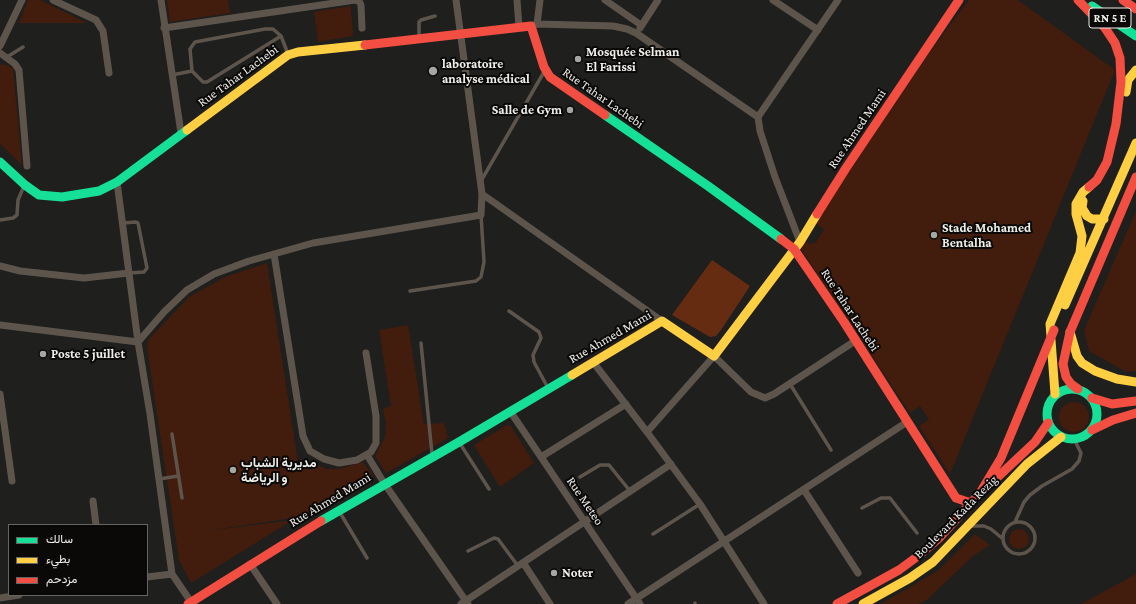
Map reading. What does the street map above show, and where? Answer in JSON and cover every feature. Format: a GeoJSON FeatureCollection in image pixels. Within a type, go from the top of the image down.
{"type":"FeatureCollection","features":[{"type":"Feature","properties":{"kind":"main road","name":"Rue Ahmed Mami"},"geometry":{"type":"LineString","coordinates":[[190,603],[338,510],[459,442],[662,321],[714,356],[797,246],[846,168],[959,0]]}},
{"type":"Feature","properties":{"kind":"main road"},"geometry":{"type":"LineString","coordinates":[[1055,394],[1050,324],[1080,253],[1082,236],[1076,214],[1076,204],[1083,192],[1097,180],[1106,162],[1116,124],[1121,82],[1120,62],[1115,42],[1105,28],[1078,0]]}},
{"type":"Feature","properties":{"kind":"main road","name":"RN 5 E"},"geometry":{"type":"LineString","coordinates":[[1083,0],[1136,36]]}},
{"type":"Feature","properties":{"kind":"main road","name":"RN 5 E"},"geometry":{"type":"LineString","coordinates":[[1123,0],[1136,9]]}},
{"type":"Feature","properties":{"kind":"main road","name":"Rue Tahar Lachebi"},"geometry":{"type":"LineString","coordinates":[[0,162],[25,185],[39,195],[50,197],[81,195],[104,189],[117,182],[288,55],[298,52],[534,25],[546,70],[550,76],[797,246],[855,341],[956,498],[971,503]]}},
{"type":"Feature","properties":{"kind":"main road"},"geometry":{"type":"LineString","coordinates":[[1104,219],[1092,219],[1087,216],[1083,211],[1083,202],[1102,182],[1112,164],[1116,151],[1128,80],[1136,70]]}},
{"type":"Feature","properties":{"kind":"main road"},"geometry":{"type":"LineString","coordinates":[[980,493],[1001,458],[1051,336],[1104,219],[1136,143]]}},
{"type":"Feature","properties":{"kind":"main road"},"geometry":{"type":"LineString","coordinates":[[1136,177],[1070,332],[1063,364],[1066,376],[1071,384],[1092,398],[1112,404],[1136,401]]}},
{"type":"Feature","properties":{"kind":"main road"},"geometry":{"type":"LineString","coordinates":[[1070,332],[1077,356],[1082,363],[1095,371],[1117,379],[1136,382]]}},
{"type":"Feature","properties":{"kind":"main road"},"geometry":{"type":"LineString","coordinates":[[1078,389],[1066,389],[1055,394],[1049,403],[1048,423],[1053,431],[1061,437],[1074,439],[1086,436],[1092,430],[1113,420],[1136,413]]}},
{"type":"Feature","properties":{"kind":"main road"},"geometry":{"type":"LineString","coordinates":[[1092,398],[1098,414],[1092,430]]}},
{"type":"Feature","properties":{"kind":"main road","name":"Boulevard Kada Rezig"},"geometry":{"type":"LineString","coordinates":[[838,604],[899,570],[918,556],[940,537],[980,493],[1035,442],[1048,423]]}},
{"type":"Feature","properties":{"kind":"main road","name":"Boulevard Kada Rezig"},"geometry":{"type":"LineString","coordinates":[[863,604],[910,578],[934,562],[1027,464],[1061,437]]}},
{"type":"Feature","properties":{"kind":"street"},"geometry":{"type":"LineString","coordinates":[[0,46],[22,0]]}},
{"type":"Feature","properties":{"kind":"street"},"geometry":{"type":"LineString","coordinates":[[53,0],[96,20],[103,31],[109,73]]}},
{"type":"Feature","properties":{"kind":"street"},"geometry":{"type":"LineString","coordinates":[[160,0],[181,133]]}},
{"type":"Feature","properties":{"kind":"street"},"geometry":{"type":"LineString","coordinates":[[164,28],[354,0],[359,1],[361,5],[362,28]]}},
{"type":"Feature","properties":{"kind":"street"},"geometry":{"type":"LineString","coordinates":[[138,342],[164,312],[188,290],[214,274],[313,243],[482,215],[482,194],[456,0]]}},
{"type":"Feature","properties":{"kind":"street"},"geometry":{"type":"LineString","coordinates":[[517,0],[519,27]]}},
{"type":"Feature","properties":{"kind":"street"},"geometry":{"type":"LineString","coordinates":[[540,0],[534,25],[613,26],[626,28],[636,33],[758,116]]}},
{"type":"Feature","properties":{"kind":"street"},"geometry":{"type":"LineString","coordinates":[[606,0],[641,25]]}},
{"type":"Feature","properties":{"kind":"street"},"geometry":{"type":"LineString","coordinates":[[636,33],[658,0]]}},
{"type":"Feature","properties":{"kind":"street"},"geometry":{"type":"LineString","coordinates":[[773,0],[818,30]]}},
{"type":"Feature","properties":{"kind":"street"},"geometry":{"type":"LineString","coordinates":[[797,246],[760,130],[758,116],[838,0]]}},
{"type":"Feature","properties":{"kind":"street"},"geometry":{"type":"LineString","coordinates":[[0,53],[15,64],[19,70],[27,166]]}},
{"type":"Feature","properties":{"kind":"street"},"geometry":{"type":"LineString","coordinates":[[117,182],[138,342],[172,574],[190,603]]}},
{"type":"Feature","properties":{"kind":"street"},"geometry":{"type":"LineString","coordinates":[[104,189],[114,190],[118,195]]}},
{"type":"Feature","properties":{"kind":"street"},"geometry":{"type":"LineString","coordinates":[[482,194],[662,321]]}},
{"type":"Feature","properties":{"kind":"street"},"geometry":{"type":"LineString","coordinates":[[274,254],[303,436],[310,451],[324,459],[339,463],[357,460],[367,455],[376,443],[376,430],[366,353]]}},
{"type":"Feature","properties":{"kind":"street"},"geometry":{"type":"LineString","coordinates":[[0,266],[20,271],[84,278],[129,273]]}},
{"type":"Feature","properties":{"kind":"street"},"geometry":{"type":"LineString","coordinates":[[0,325],[138,342]]}},
{"type":"Feature","properties":{"kind":"street"},"geometry":{"type":"LineString","coordinates":[[647,432],[714,356],[751,392],[765,398],[790,384],[855,341]]}},
{"type":"Feature","properties":{"kind":"street"},"geometry":{"type":"LineString","coordinates":[[593,362],[700,504],[764,604]]}},
{"type":"Feature","properties":{"kind":"street"},"geometry":{"type":"LineString","coordinates":[[0,394],[12,481]]}},
{"type":"Feature","properties":{"kind":"street"},"geometry":{"type":"LineString","coordinates":[[541,457],[626,404]]}},
{"type":"Feature","properties":{"kind":"street","name":"Rue Meteo"},"geometry":{"type":"LineString","coordinates":[[510,411],[639,601]]}},
{"type":"Feature","properties":{"kind":"street"},"geometry":{"type":"LineString","coordinates":[[628,604],[639,601],[724,542],[907,422]]}},
{"type":"Feature","properties":{"kind":"street"},"geometry":{"type":"LineString","coordinates":[[367,455],[384,483],[465,603],[584,521],[671,464]]}},
{"type":"Feature","properties":{"kind":"street"},"geometry":{"type":"LineString","coordinates":[[804,490],[858,573]]}},
{"type":"Feature","properties":{"kind":"street"},"geometry":{"type":"LineString","coordinates":[[93,501],[96,524]]}},
{"type":"Feature","properties":{"kind":"street"},"geometry":{"type":"LineString","coordinates":[[250,564],[277,604]]}},
{"type":"Feature","properties":{"kind":"street"},"geometry":{"type":"LineString","coordinates":[[521,565],[550,604]]}},
{"type":"Feature","properties":{"kind":"street"},"geometry":{"type":"LineString","coordinates":[[148,577],[172,574]]}},
{"type":"Feature","properties":{"kind":"street"},"geometry":{"type":"LineString","coordinates":[[0,598],[13,596]]}},
{"type":"Feature","properties":{"kind":"lane"},"geometry":{"type":"LineString","coordinates":[[419,39],[419,22],[435,16]]}},
{"type":"Feature","properties":{"kind":"lane"},"geometry":{"type":"LineString","coordinates":[[281,36],[207,82],[203,82],[192,70],[190,49],[195,42],[265,29],[273,29],[281,36],[288,55]]}},
{"type":"Feature","properties":{"kind":"lane"},"geometry":{"type":"LineString","coordinates":[[6,58],[23,48]]}},
{"type":"Feature","properties":{"kind":"lane"},"geometry":{"type":"LineString","coordinates":[[172,75],[192,70]]}},
{"type":"Feature","properties":{"kind":"lane"},"geometry":{"type":"LineString","coordinates":[[480,182],[546,70]]}},
{"type":"Feature","properties":{"kind":"lane"},"geometry":{"type":"LineString","coordinates":[[0,220],[13,218],[17,215],[18,200],[25,185]]}},
{"type":"Feature","properties":{"kind":"lane"},"geometry":{"type":"LineString","coordinates":[[410,291],[476,281],[481,277],[484,262],[482,215]]}},
{"type":"Feature","properties":{"kind":"lane"},"geometry":{"type":"LineString","coordinates":[[122,224],[138,223],[147,268],[144,272],[129,273]]}},
{"type":"Feature","properties":{"kind":"lane"},"geometry":{"type":"LineString","coordinates":[[509,311],[539,332],[541,338],[533,355],[534,362],[548,388]]}},
{"type":"Feature","properties":{"kind":"lane"},"geometry":{"type":"LineString","coordinates":[[421,343],[432,456]]}},
{"type":"Feature","properties":{"kind":"lane"},"geometry":{"type":"LineString","coordinates":[[790,384],[831,450]]}},
{"type":"Feature","properties":{"kind":"lane"},"geometry":{"type":"LineString","coordinates":[[172,434],[182,498]]}},
{"type":"Feature","properties":{"kind":"lane"},"geometry":{"type":"LineString","coordinates":[[1003,538],[1006,528],[1015,522],[1022,506],[1030,495],[1042,486],[1072,470],[1080,462],[1081,453],[1074,439]]}},
{"type":"Feature","properties":{"kind":"lane"},"geometry":{"type":"LineString","coordinates":[[459,442],[489,489]]}},
{"type":"Feature","properties":{"kind":"lane"},"geometry":{"type":"LineString","coordinates":[[580,477],[600,465],[609,465],[630,491]]}},
{"type":"Feature","properties":{"kind":"lane"},"geometry":{"type":"LineString","coordinates":[[159,479],[178,476]]}},
{"type":"Feature","properties":{"kind":"lane"},"geometry":{"type":"LineString","coordinates":[[862,508],[881,498],[890,498],[917,533]]}},
{"type":"Feature","properties":{"kind":"lane"},"geometry":{"type":"LineString","coordinates":[[653,534],[700,504]]}},
{"type":"Feature","properties":{"kind":"lane"},"geometry":{"type":"LineString","coordinates":[[338,510],[367,558]]}},
{"type":"Feature","properties":{"kind":"lane"},"geometry":{"type":"LineString","coordinates":[[969,526],[976,525],[991,529],[1003,538],[1006,547],[1014,553],[1024,553],[1032,547],[1034,536],[1031,528],[1026,524],[1015,522]]}},
{"type":"Feature","properties":{"kind":"lane"},"geometry":{"type":"LineString","coordinates":[[468,551],[494,538],[498,539],[521,565]]}},
{"type":"Feature","properties":{"kind":"shaded area"},"geometry":{"type":"Polygon","coordinates":[[[28,0],[40,0],[87,23],[19,23],[28,0]]]}},
{"type":"Feature","properties":{"kind":"shaded area"},"geometry":{"type":"Polygon","coordinates":[[[167,0],[228,0],[230,13],[170,22],[167,0]]]}},
{"type":"Feature","properties":{"kind":"shaded area","name":"Stade Mohamed Bentalha"},"geometry":{"type":"Polygon","coordinates":[[[969,0],[1018,0],[1115,70],[950,474],[919,426],[929,419],[920,406],[910,413],[799,246],[803,240],[810,244],[818,242],[816,241],[824,230],[815,222],[930,52],[969,0]]]}},
{"type":"Feature","properties":{"kind":"shaded area"},"geometry":{"type":"Polygon","coordinates":[[[351,6],[353,36],[318,42],[314,12],[351,6]]]}},
{"type":"Feature","properties":{"kind":"shaded area"},"geometry":{"type":"Polygon","coordinates":[[[3,64],[13,68],[22,165],[0,144],[0,65],[3,64]]]}},
{"type":"Feature","properties":{"kind":"shaded area"},"geometry":{"type":"Polygon","coordinates":[[[1136,211],[1136,371],[1126,372],[1089,351],[1084,330],[1136,211]]]}},
{"type":"Feature","properties":{"kind":"shaded area"},"geometry":{"type":"Polygon","coordinates":[[[712,260],[750,286],[721,330],[716,336],[710,337],[672,315],[712,260]]]}},
{"type":"Feature","properties":{"kind":"shaded area"},"geometry":{"type":"Polygon","coordinates":[[[267,263],[298,462],[308,461],[327,469],[339,469],[363,462],[373,476],[306,516],[206,531],[293,520],[191,583],[179,560],[147,347],[148,340],[189,297],[225,277],[267,263]]]}},
{"type":"Feature","properties":{"kind":"shaded area"},"geometry":{"type":"Polygon","coordinates":[[[408,325],[424,424],[444,423],[448,438],[386,473],[375,456],[385,437],[386,424],[383,409],[391,406],[379,330],[408,325]]]}},
{"type":"Feature","properties":{"kind":"shaded area"},"geometry":{"type":"Polygon","coordinates":[[[1074,402],[1085,406],[1089,417],[1085,428],[1074,432],[1063,428],[1059,417],[1063,406],[1074,402]]]}},
{"type":"Feature","properties":{"kind":"shaded area"},"geometry":{"type":"Polygon","coordinates":[[[507,425],[511,426],[534,463],[500,487],[474,445],[507,425]]]}},
{"type":"Feature","properties":{"kind":"shaded area"},"geometry":{"type":"Polygon","coordinates":[[[1019,529],[1026,532],[1029,539],[1026,546],[1019,549],[1012,546],[1009,539],[1012,532],[1019,529]]]}},
{"type":"Feature","properties":{"kind":"shaded area"},"geometry":{"type":"Polygon","coordinates":[[[975,534],[990,545],[973,556],[928,599],[919,604],[881,604],[939,570],[975,534]]]}},
{"type":"Feature","properties":{"kind":"shaded area"},"geometry":{"type":"Polygon","coordinates":[[[1136,574],[1136,604],[1081,604],[1136,574]]]}},
{"type":"Feature","properties":{"kind":"traffic: fast"},"geometry":{"type":"LineString","coordinates":[[1092,6],[1136,36]]}},
{"type":"Feature","properties":{"kind":"traffic: fast"},"geometry":{"type":"LineString","coordinates":[[605,115],[708,186],[781,239]]}},
{"type":"Feature","properties":{"kind":"traffic: fast"},"geometry":{"type":"LineString","coordinates":[[0,162],[25,185],[39,195],[62,197],[99,191],[117,182],[187,130]]}},
{"type":"Feature","properties":{"kind":"traffic: fast"},"geometry":{"type":"LineString","coordinates":[[321,521],[572,375]]}},
{"type":"Feature","properties":{"kind":"traffic: fast"},"geometry":{"type":"LineString","coordinates":[[1067,389],[1077,389],[1090,396],[1097,409],[1097,414],[1097,419],[1090,432],[1077,439],[1067,439],[1058,435],[1051,428],[1047,419],[1047,409],[1051,400],[1058,393],[1067,389]]}},
{"type":"Feature","properties":{"kind":"traffic: slow"},"geometry":{"type":"LineString","coordinates":[[187,130],[288,55],[298,52],[365,45]]}},
{"type":"Feature","properties":{"kind":"traffic: slow"},"geometry":{"type":"LineString","coordinates":[[1126,92],[1128,80],[1136,70]]}},
{"type":"Feature","properties":{"kind":"traffic: slow"},"geometry":{"type":"LineString","coordinates":[[1065,305],[1136,143]]}},
{"type":"Feature","properties":{"kind":"traffic: slow"},"geometry":{"type":"LineString","coordinates":[[1051,336],[1050,324],[1080,253],[1082,236],[1076,214],[1076,204],[1083,192],[1089,187]]}},
{"type":"Feature","properties":{"kind":"traffic: slow"},"geometry":{"type":"LineString","coordinates":[[1083,201],[1082,208],[1087,216],[1092,219],[1104,219]]}},
{"type":"Feature","properties":{"kind":"traffic: slow"},"geometry":{"type":"LineString","coordinates":[[572,375],[662,321],[714,356],[800,242],[817,214]]}},
{"type":"Feature","properties":{"kind":"traffic: slow"},"geometry":{"type":"LineString","coordinates":[[1070,332],[1077,356],[1082,363],[1095,371],[1117,379],[1136,382]]}},
{"type":"Feature","properties":{"kind":"traffic: slow"},"geometry":{"type":"LineString","coordinates":[[1051,340],[1055,394]]}},
{"type":"Feature","properties":{"kind":"traffic: slow"},"geometry":{"type":"LineString","coordinates":[[863,604],[910,578],[933,562],[1027,464],[1061,437]]}},
{"type":"Feature","properties":{"kind":"traffic: jam"},"geometry":{"type":"LineString","coordinates":[[817,214],[846,168],[959,0]]}},
{"type":"Feature","properties":{"kind":"traffic: jam"},"geometry":{"type":"LineString","coordinates":[[1078,0],[1105,28],[1115,43],[1120,58],[1121,82],[1116,124],[1107,162],[1097,180],[1089,187]]}},
{"type":"Feature","properties":{"kind":"traffic: jam"},"geometry":{"type":"LineString","coordinates":[[1123,0],[1136,9]]}},
{"type":"Feature","properties":{"kind":"traffic: jam"},"geometry":{"type":"LineString","coordinates":[[365,45],[531,26],[544,67],[550,77],[605,115]]}},
{"type":"Feature","properties":{"kind":"traffic: jam"},"geometry":{"type":"LineString","coordinates":[[1078,389],[1071,384],[1066,377],[1063,364],[1070,332],[1136,177]]}},
{"type":"Feature","properties":{"kind":"traffic: jam"},"geometry":{"type":"LineString","coordinates":[[781,239],[794,249],[844,322],[956,498],[971,503]]}},
{"type":"Feature","properties":{"kind":"traffic: jam"},"geometry":{"type":"LineString","coordinates":[[837,604],[899,570],[918,556],[940,537],[980,493],[1001,458],[1054,330]]}},
{"type":"Feature","properties":{"kind":"traffic: jam"},"geometry":{"type":"LineString","coordinates":[[1092,398],[1112,404],[1136,401]]}},
{"type":"Feature","properties":{"kind":"traffic: jam"},"geometry":{"type":"LineString","coordinates":[[1092,430],[1113,420],[1136,413]]}},
{"type":"Feature","properties":{"kind":"traffic: jam"},"geometry":{"type":"LineString","coordinates":[[986,488],[1035,442],[1048,423]]}},
{"type":"Feature","properties":{"kind":"traffic: jam"},"geometry":{"type":"LineString","coordinates":[[188,604],[321,521]]}},
{"type":"Feature","properties":{"kind":"place","name":"Mosquée Selman El Farissi"},"geometry":{"type":"Point","coordinates":[578,59]}},
{"type":"Feature","properties":{"kind":"place","name":"laboratoire analyse médical"},"geometry":{"type":"Point","coordinates":[433,71]}},
{"type":"Feature","properties":{"kind":"place","name":"Salle de Gym"},"geometry":{"type":"Point","coordinates":[570,110]}},
{"type":"Feature","properties":{"kind":"place","name":"Stade Mohamed Bentalha"},"geometry":{"type":"Point","coordinates":[934,235]}},
{"type":"Feature","properties":{"kind":"place","name":"Poste 5 juillet"},"geometry":{"type":"Point","coordinates":[43,354]}},
{"type":"Feature","properties":{"kind":"place","name":"مديرية الشباب و الرياضة"},"geometry":{"type":"Point","coordinates":[233,470]}},
{"type":"Feature","properties":{"kind":"place","name":"Noter"},"geometry":{"type":"Point","coordinates":[554,573]}}]}
